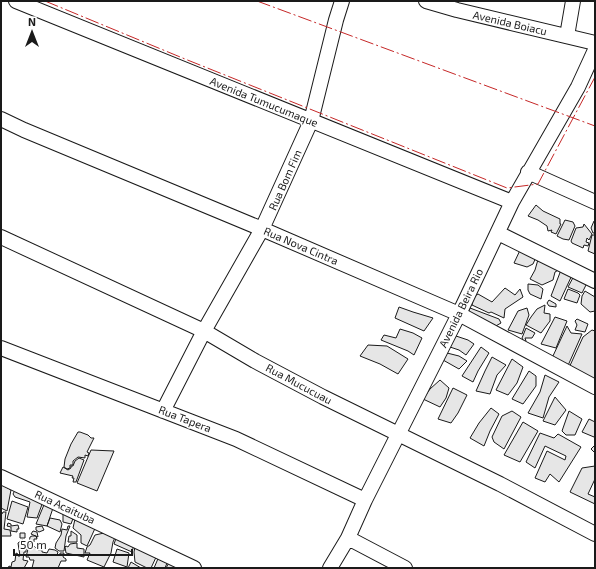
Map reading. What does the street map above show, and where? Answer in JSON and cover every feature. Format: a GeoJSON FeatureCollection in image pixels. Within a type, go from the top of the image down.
{"type":"FeatureCollection","features":[{"type":"Feature","properties":{"kind":"street","name":"Avenida Tumucumaque"},"geometry":{"type":"LineString","coordinates":[[16,1],[512,202]]}},
{"type":"Feature","properties":{"kind":"street","name":"Rua Bom Fim"},"geometry":{"type":"LineString","coordinates":[[163,411],[204,331],[262,229],[311,121],[342,1]]}},
{"type":"Feature","properties":{"kind":"street","name":"Avenida Boiacu"},"geometry":{"type":"LineString","coordinates":[[426,1],[458,5],[595,43]]}},
{"type":"Feature","properties":{"kind":"street"},"geometry":{"type":"LineString","coordinates":[[568,36],[573,1]]}},
{"type":"Feature","properties":{"kind":"street","name":"Avenida Beira Rio"},"geometry":{"type":"LineString","coordinates":[[330,568],[348,538],[364,500],[459,314],[512,202],[593,58]]}},
{"type":"Feature","properties":{"kind":"street","name":"Rua Nova Cintra"},"geometry":{"type":"LineString","coordinates":[[1,120],[262,229],[459,314],[595,387]]}},
{"type":"Feature","properties":{"kind":"street"},"geometry":{"type":"LineString","coordinates":[[528,172],[595,202]]}},
{"type":"Feature","properties":{"kind":"street"},"geometry":{"type":"LineString","coordinates":[[498,233],[595,281]]}},
{"type":"Feature","properties":{"kind":"street","name":"Rua Mucucuau"},"geometry":{"type":"LineString","coordinates":[[1,237],[204,331],[255,361],[323,397],[500,484],[595,534]]}},
{"type":"Feature","properties":{"kind":"street","name":"Rua Tapera"},"geometry":{"type":"LineString","coordinates":[[1,348],[236,439],[364,500]]}},
{"type":"Feature","properties":{"kind":"street","name":"Rua Acaituba"},"geometry":{"type":"LineString","coordinates":[[1,477],[194,568]]}},
{"type":"Feature","properties":{"kind":"street"},"geometry":{"type":"LineString","coordinates":[[348,538],[405,568]]}},
{"type":"Feature","properties":{"kind":"building"},"geometry":{"type":"Polygon","coordinates":[[[536,205],[543,211],[560,219],[561,224],[556,234],[551,232],[552,230],[548,231],[547,226],[538,220],[528,216],[536,205]]]}},
{"type":"Feature","properties":{"kind":"building"},"geometry":{"type":"Polygon","coordinates":[[[565,220],[573,222],[575,226],[569,240],[557,236],[565,220]]]}},
{"type":"Feature","properties":{"kind":"building"},"geometry":{"type":"Polygon","coordinates":[[[594,221],[595,233],[593,233],[591,228],[594,221]]]}},
{"type":"Feature","properties":{"kind":"building"},"geometry":{"type":"Polygon","coordinates":[[[584,224],[592,234],[589,240],[587,238],[586,242],[589,243],[588,246],[584,245],[583,248],[572,243],[571,241],[576,228],[583,227],[584,224]]]}},
{"type":"Feature","properties":{"kind":"building"},"geometry":{"type":"Polygon","coordinates":[[[592,235],[595,235],[595,254],[588,251],[592,235]]]}},
{"type":"Feature","properties":{"kind":"building"},"geometry":{"type":"Polygon","coordinates":[[[522,246],[537,255],[533,264],[527,267],[514,263],[522,246]]]}},
{"type":"Feature","properties":{"kind":"building"},"geometry":{"type":"Polygon","coordinates":[[[539,256],[562,268],[555,272],[553,280],[542,285],[530,279],[535,270],[539,256]]]}},
{"type":"Feature","properties":{"kind":"building"},"geometry":{"type":"Polygon","coordinates":[[[561,270],[573,273],[560,301],[551,296],[561,270]]]}},
{"type":"Feature","properties":{"kind":"building"},"geometry":{"type":"Polygon","coordinates":[[[575,274],[588,281],[582,293],[568,287],[575,274]]]}},
{"type":"Feature","properties":{"kind":"building"},"geometry":{"type":"Polygon","coordinates":[[[528,284],[538,285],[543,289],[541,299],[530,294],[528,284]]]}},
{"type":"Feature","properties":{"kind":"building"},"geometry":{"type":"Polygon","coordinates":[[[505,288],[515,295],[520,289],[523,297],[505,309],[504,318],[472,305],[473,297],[478,294],[492,302],[505,288]]]}},
{"type":"Feature","properties":{"kind":"building"},"geometry":{"type":"Polygon","coordinates":[[[568,289],[580,295],[577,303],[564,299],[568,289]]]}},
{"type":"Feature","properties":{"kind":"building"},"geometry":{"type":"Polygon","coordinates":[[[585,291],[595,297],[595,311],[590,312],[581,304],[582,296],[585,291]]]}},
{"type":"Feature","properties":{"kind":"building"},"geometry":{"type":"Polygon","coordinates":[[[549,300],[556,304],[556,307],[549,306],[547,303],[549,300]]]}},
{"type":"Feature","properties":{"kind":"building"},"geometry":{"type":"Polygon","coordinates":[[[545,305],[544,313],[550,314],[550,321],[541,333],[526,325],[537,309],[545,305]]]}},
{"type":"Feature","properties":{"kind":"building"},"geometry":{"type":"Polygon","coordinates":[[[399,307],[433,318],[424,331],[395,318],[399,307]]]}},
{"type":"Feature","properties":{"kind":"building"},"geometry":{"type":"Polygon","coordinates":[[[470,308],[499,319],[501,323],[494,327],[468,313],[470,308]]]}},
{"type":"Feature","properties":{"kind":"building"},"geometry":{"type":"Polygon","coordinates":[[[527,308],[529,315],[522,334],[508,330],[518,311],[527,308]]]}},
{"type":"Feature","properties":{"kind":"building"},"geometry":{"type":"Polygon","coordinates":[[[555,317],[567,321],[556,348],[541,344],[555,317]]]}},
{"type":"Feature","properties":{"kind":"building"},"geometry":{"type":"Polygon","coordinates":[[[577,319],[588,324],[585,332],[575,330],[577,325],[575,321],[577,319]]]}},
{"type":"Feature","properties":{"kind":"building"},"geometry":{"type":"Polygon","coordinates":[[[567,326],[571,333],[582,334],[566,370],[552,358],[567,326]]]}},
{"type":"Feature","properties":{"kind":"building"},"geometry":{"type":"Polygon","coordinates":[[[526,328],[535,333],[532,338],[525,338],[526,341],[524,342],[522,338],[526,328]]]}},
{"type":"Feature","properties":{"kind":"building"},"geometry":{"type":"Polygon","coordinates":[[[400,329],[413,333],[422,338],[414,355],[381,340],[384,335],[396,338],[400,329]]]}},
{"type":"Feature","properties":{"kind":"building"},"geometry":{"type":"Polygon","coordinates":[[[592,330],[595,331],[595,381],[568,370],[583,337],[592,330]]]}},
{"type":"Feature","properties":{"kind":"building"},"geometry":{"type":"Polygon","coordinates":[[[456,336],[468,340],[474,344],[466,355],[459,350],[447,346],[456,336]]]}},
{"type":"Feature","properties":{"kind":"building"},"geometry":{"type":"Polygon","coordinates":[[[368,345],[387,346],[408,359],[398,374],[380,364],[360,356],[368,345]]]}},
{"type":"Feature","properties":{"kind":"building"},"geometry":{"type":"Polygon","coordinates":[[[481,347],[489,353],[473,382],[462,376],[481,347]]]}},
{"type":"Feature","properties":{"kind":"building"},"geometry":{"type":"Polygon","coordinates":[[[447,353],[459,356],[467,361],[459,369],[443,360],[447,353]]]}},
{"type":"Feature","properties":{"kind":"building"},"geometry":{"type":"Polygon","coordinates":[[[492,357],[506,365],[497,375],[490,394],[476,391],[485,371],[492,357]]]}},
{"type":"Feature","properties":{"kind":"building"},"geometry":{"type":"Polygon","coordinates":[[[512,359],[523,367],[517,383],[508,395],[496,390],[512,359]]]}},
{"type":"Feature","properties":{"kind":"building"},"geometry":{"type":"Polygon","coordinates":[[[529,371],[536,376],[536,386],[523,404],[512,399],[529,371]]]}},
{"type":"Feature","properties":{"kind":"building"},"geometry":{"type":"Polygon","coordinates":[[[545,375],[559,382],[549,397],[543,418],[528,413],[540,392],[545,375]]]}},
{"type":"Feature","properties":{"kind":"building"},"geometry":{"type":"Polygon","coordinates":[[[440,380],[449,388],[446,398],[440,407],[423,399],[430,389],[440,380]]]}},
{"type":"Feature","properties":{"kind":"building"},"geometry":{"type":"Polygon","coordinates":[[[453,388],[467,395],[451,423],[438,419],[453,388]]]}},
{"type":"Feature","properties":{"kind":"building"},"geometry":{"type":"Polygon","coordinates":[[[555,397],[566,410],[555,425],[543,421],[555,397]]]}},
{"type":"Feature","properties":{"kind":"building"},"geometry":{"type":"Polygon","coordinates":[[[491,408],[499,414],[484,446],[470,438],[479,423],[491,408]]]}},
{"type":"Feature","properties":{"kind":"building"},"geometry":{"type":"Polygon","coordinates":[[[512,411],[521,417],[504,449],[494,442],[492,437],[502,416],[512,411]]]}},
{"type":"Feature","properties":{"kind":"building"},"geometry":{"type":"Polygon","coordinates":[[[569,411],[582,419],[575,435],[566,435],[562,431],[569,411]]]}},
{"type":"Feature","properties":{"kind":"building"},"geometry":{"type":"Polygon","coordinates":[[[589,419],[595,422],[594,437],[582,432],[589,419]]]}},
{"type":"Feature","properties":{"kind":"building"},"geometry":{"type":"Polygon","coordinates":[[[523,422],[538,431],[520,462],[504,455],[523,422]]]}},
{"type":"Feature","properties":{"kind":"building"},"geometry":{"type":"Polygon","coordinates":[[[78,432],[94,438],[87,452],[89,453],[88,456],[85,455],[85,458],[78,457],[73,461],[73,465],[70,465],[70,468],[67,469],[64,467],[65,459],[78,432]]]}},
{"type":"Feature","properties":{"kind":"building"},"geometry":{"type":"Polygon","coordinates":[[[540,433],[554,438],[558,434],[581,447],[559,482],[550,474],[545,482],[535,478],[547,451],[565,460],[566,456],[545,446],[535,468],[526,462],[540,433]]]}},
{"type":"Feature","properties":{"kind":"building"},"geometry":{"type":"Polygon","coordinates":[[[595,445],[595,453],[591,449],[595,445]]]}},
{"type":"Feature","properties":{"kind":"building"},"geometry":{"type":"Polygon","coordinates":[[[91,450],[114,451],[97,491],[77,483],[91,450]]]}},
{"type":"Feature","properties":{"kind":"building"},"geometry":{"type":"Polygon","coordinates":[[[79,458],[84,460],[76,482],[73,482],[73,476],[60,473],[63,467],[68,470],[71,468],[75,461],[79,458]]]}},
{"type":"Feature","properties":{"kind":"building"},"geometry":{"type":"Polygon","coordinates":[[[595,466],[595,479],[588,494],[595,497],[595,504],[570,492],[582,468],[595,466]]]}},
{"type":"Feature","properties":{"kind":"building"},"geometry":{"type":"Polygon","coordinates":[[[1,484],[11,490],[7,511],[1,508],[1,484]]]}},
{"type":"Feature","properties":{"kind":"building"},"geometry":{"type":"Polygon","coordinates":[[[17,486],[44,499],[37,518],[27,517],[30,502],[15,497],[13,494],[17,486]]]}},
{"type":"Feature","properties":{"kind":"building"},"geometry":{"type":"Polygon","coordinates":[[[46,500],[54,505],[47,526],[36,524],[46,500]]]}},
{"type":"Feature","properties":{"kind":"building"},"geometry":{"type":"Polygon","coordinates":[[[12,501],[28,507],[23,524],[7,519],[12,501]]]}},
{"type":"Feature","properties":{"kind":"building"},"geometry":{"type":"Polygon","coordinates":[[[6,512],[4,529],[10,530],[11,536],[1,536],[1,514],[6,512]]]}},
{"type":"Feature","properties":{"kind":"building"},"geometry":{"type":"Polygon","coordinates":[[[63,513],[75,513],[71,524],[63,522],[63,513]]]}},
{"type":"Feature","properties":{"kind":"building"},"geometry":{"type":"Polygon","coordinates":[[[50,518],[60,520],[62,524],[60,532],[47,526],[50,518]]]}},
{"type":"Feature","properties":{"kind":"building"},"geometry":{"type":"Polygon","coordinates":[[[75,519],[97,524],[87,546],[81,543],[81,535],[73,528],[75,519]]]}},
{"type":"Feature","properties":{"kind":"building"},"geometry":{"type":"Polygon","coordinates":[[[8,523],[11,524],[11,526],[18,525],[19,529],[17,529],[17,532],[11,531],[11,527],[7,526],[8,523]]]}},
{"type":"Feature","properties":{"kind":"building"},"geometry":{"type":"Polygon","coordinates":[[[42,526],[44,530],[39,532],[36,530],[36,527],[42,526]]]}},
{"type":"Feature","properties":{"kind":"building"},"geometry":{"type":"Polygon","coordinates":[[[68,526],[70,526],[66,536],[64,551],[59,551],[55,548],[56,543],[61,535],[62,529],[67,530],[68,526]]]}},
{"type":"Feature","properties":{"kind":"building"},"geometry":{"type":"Polygon","coordinates":[[[104,528],[117,533],[113,542],[111,553],[104,567],[87,560],[90,553],[85,553],[95,535],[104,533],[104,528]]]}},
{"type":"Feature","properties":{"kind":"building"},"geometry":{"type":"Polygon","coordinates":[[[33,531],[37,532],[38,537],[31,534],[33,531]]]}},
{"type":"Feature","properties":{"kind":"building"},"geometry":{"type":"Polygon","coordinates":[[[71,531],[77,535],[77,542],[68,542],[69,536],[71,536],[71,531]]]}},
{"type":"Feature","properties":{"kind":"building"},"geometry":{"type":"Polygon","coordinates":[[[20,533],[25,533],[25,538],[20,538],[20,533]]]}},
{"type":"Feature","properties":{"kind":"building"},"geometry":{"type":"Polygon","coordinates":[[[118,533],[135,541],[132,552],[114,544],[118,533]]]}},
{"type":"Feature","properties":{"kind":"building"},"geometry":{"type":"Polygon","coordinates":[[[36,536],[37,539],[34,539],[34,542],[29,543],[30,537],[36,536]]]}},
{"type":"Feature","properties":{"kind":"building"},"geometry":{"type":"Polygon","coordinates":[[[22,540],[27,544],[27,549],[26,552],[24,552],[23,560],[28,561],[24,568],[8,568],[9,566],[11,567],[12,562],[15,561],[16,553],[20,556],[18,543],[22,540]]]}},
{"type":"Feature","properties":{"kind":"building"},"geometry":{"type":"Polygon","coordinates":[[[136,542],[158,553],[151,568],[147,568],[135,562],[134,552],[136,542]]]}},
{"type":"Feature","properties":{"kind":"building"},"geometry":{"type":"Polygon","coordinates":[[[31,543],[38,550],[42,550],[42,552],[47,553],[49,549],[58,552],[57,555],[64,553],[63,557],[66,561],[61,561],[58,568],[32,568],[34,560],[30,560],[29,557],[26,557],[29,545],[31,543]]]}},
{"type":"Feature","properties":{"kind":"building"},"geometry":{"type":"Polygon","coordinates":[[[77,543],[77,548],[84,549],[84,557],[66,553],[66,546],[68,547],[70,544],[77,543]]]}},
{"type":"Feature","properties":{"kind":"building"},"geometry":{"type":"Polygon","coordinates":[[[117,549],[129,553],[127,567],[113,562],[117,549]]]}},
{"type":"Feature","properties":{"kind":"building"},"geometry":{"type":"Polygon","coordinates":[[[160,554],[169,558],[165,568],[154,568],[160,554]]]}},
{"type":"Feature","properties":{"kind":"building"},"geometry":{"type":"Polygon","coordinates":[[[171,559],[188,568],[166,568],[171,559]]]}},
{"type":"Feature","properties":{"kind":"building"},"geometry":{"type":"Polygon","coordinates":[[[131,562],[141,568],[128,568],[131,562]]]}},
{"type":"Feature","properties":{"kind":"power"},"geometry":{"type":"LineString","coordinates":[[45,1],[185,59],[507,188],[538,184],[595,77]]}},
{"type":"Feature","properties":{"kind":"power"},"geometry":{"type":"LineString","coordinates":[[257,1],[595,126]]}}]}
